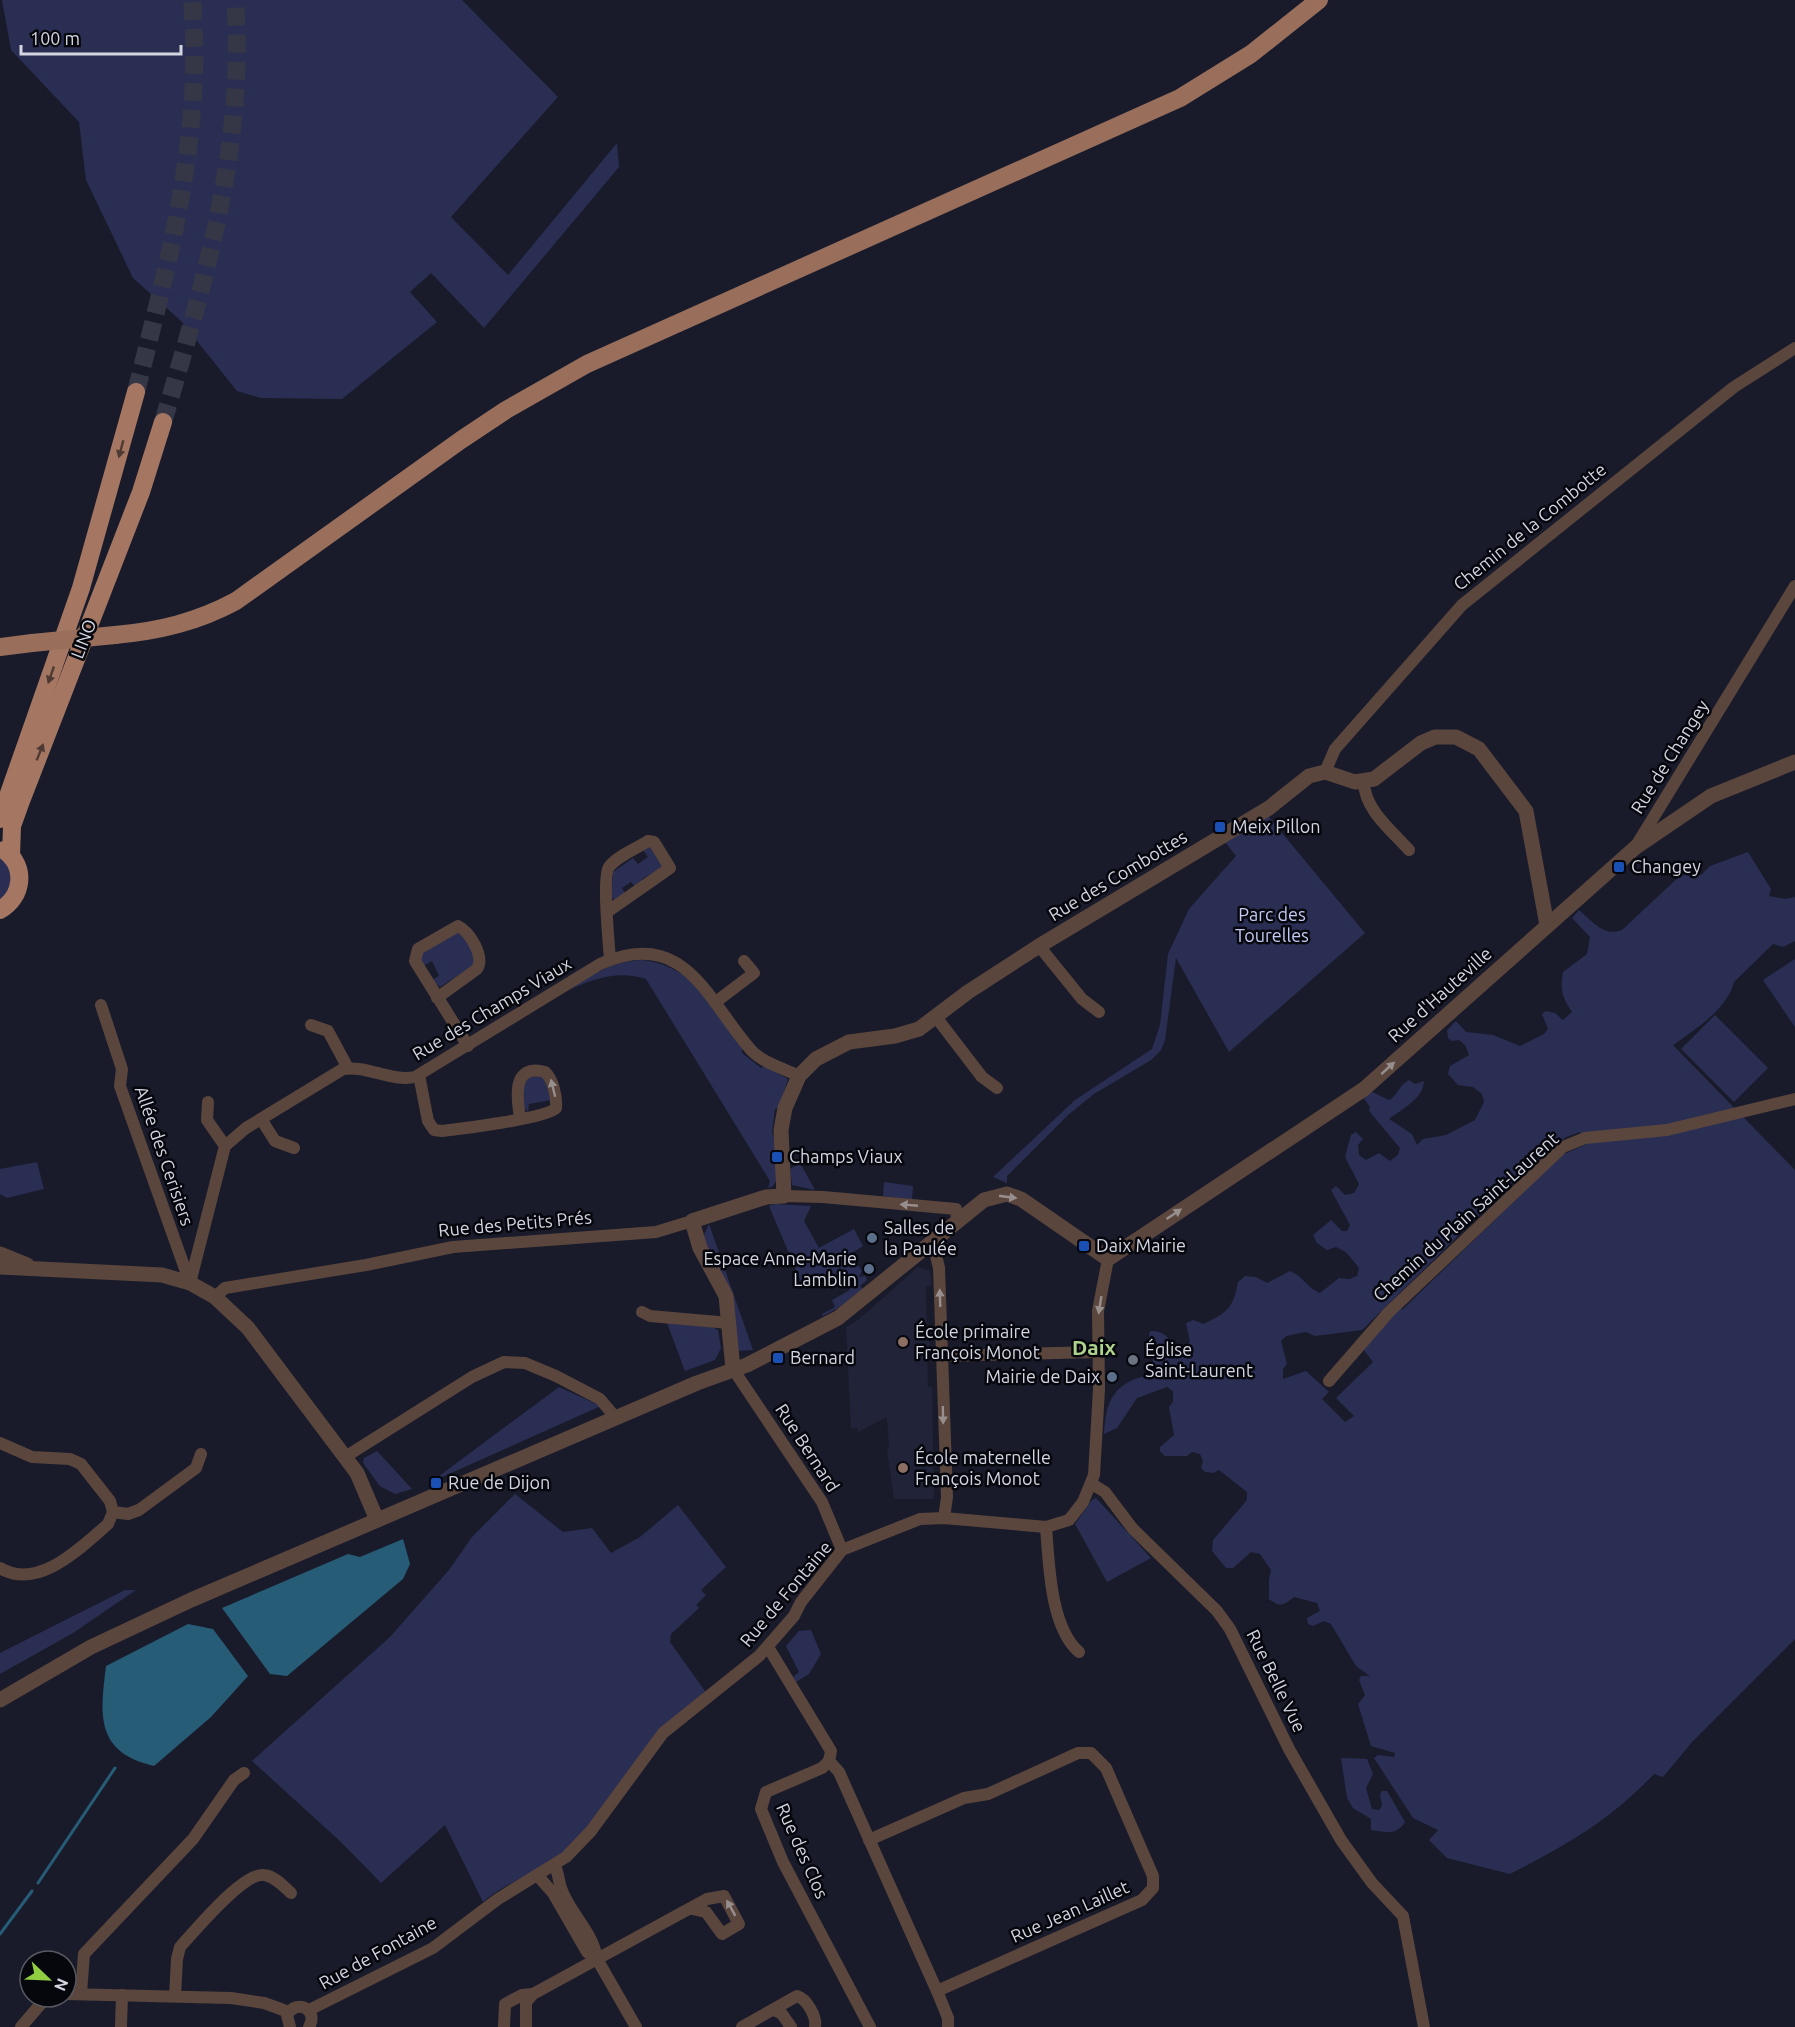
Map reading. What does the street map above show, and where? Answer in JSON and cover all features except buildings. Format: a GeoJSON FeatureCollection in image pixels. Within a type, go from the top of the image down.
{"type":"FeatureCollection","features":[{"type":"Feature","properties":{"kind":"highway","name":"LINO"},"geometry":{"type":"LineString","coordinates":[[0,819],[81,588],[136,392]]}},
{"type":"Feature","properties":{"kind":"highway","name":"LINO"},"geometry":{"type":"LineString","coordinates":[[0,910],[10,903],[18,889],[19,872],[5,853],[12,826],[141,492],[163,422]]}},
{"type":"Feature","properties":{"kind":"main road"},"geometry":{"type":"LineString","coordinates":[[0,647],[176,626],[209,615],[236,602],[461,440],[545,387],[646,336],[1180,98],[1251,54],[1319,0]]}},
{"type":"Feature","properties":{"kind":"street","name":"Chemin de la Combotte"},"geometry":{"type":"LineString","coordinates":[[1325,772],[1335,749],[1462,605],[1734,387],[1795,348]]}},
{"type":"Feature","properties":{"kind":"street","name":"Rue de Changey"},"geometry":{"type":"LineString","coordinates":[[1636,847],[1795,586]]}},
{"type":"Feature","properties":{"kind":"street"},"geometry":{"type":"LineString","coordinates":[[1325,772],[1364,782],[1374,779],[1421,744],[1435,737],[1456,737],[1473,744],[1499,773],[1526,811],[1547,925]]}},
{"type":"Feature","properties":{"kind":"street","name":"Rue d'Hauteville"},"geometry":{"type":"LineString","coordinates":[[1108,1259],[1364,1089],[1636,847],[1711,796],[1795,762]]}},
{"type":"Feature","properties":{"kind":"street","name":"Rue des Combottes"},"geometry":{"type":"LineString","coordinates":[[784,1196],[783,1119],[785,1108],[799,1076],[816,1059],[838,1046],[904,1034],[936,1017],[968,992],[1039,946],[1269,808],[1305,778],[1325,772]]}},
{"type":"Feature","properties":{"kind":"street"},"geometry":{"type":"LineString","coordinates":[[1364,782],[1364,793],[1373,810],[1409,850]]}},
{"type":"Feature","properties":{"kind":"street"},"geometry":{"type":"LineString","coordinates":[[607,912],[669,868],[654,842],[648,841],[608,868],[607,912],[610,960]]}},
{"type":"Feature","properties":{"kind":"street"},"geometry":{"type":"LineString","coordinates":[[437,998],[480,966],[480,956],[464,930],[458,926],[418,949],[415,961],[437,998],[468,1046]]}},
{"type":"Feature","properties":{"kind":"street","name":"Rue des Combottes"},"geometry":{"type":"LineString","coordinates":[[1039,946],[1082,999],[1099,1012]]}},
{"type":"Feature","properties":{"kind":"street","name":"Rue des Champs Viaux"},"geometry":{"type":"LineString","coordinates":[[348,1068],[401,1078],[419,1075],[610,960],[642,954],[669,960],[695,976],[717,1001],[750,1049],[760,1058],[799,1076]]}},
{"type":"Feature","properties":{"kind":"street"},"geometry":{"type":"LineString","coordinates":[[717,1001],[754,973],[744,961]]}},
{"type":"Feature","properties":{"kind":"street","name":"Allée des Cerisiers"},"geometry":{"type":"LineString","coordinates":[[101,1005],[122,1069],[120,1086],[190,1283]]}},
{"type":"Feature","properties":{"kind":"street"},"geometry":{"type":"LineString","coordinates":[[936,1017],[982,1077],[997,1088]]}},
{"type":"Feature","properties":{"kind":"street"},"geometry":{"type":"LineString","coordinates":[[190,1283],[225,1146],[261,1119],[338,1071],[348,1068],[328,1031],[311,1025]]}},
{"type":"Feature","properties":{"kind":"street"},"geometry":{"type":"LineString","coordinates":[[419,1075],[428,1121],[434,1130],[442,1131],[520,1118]]}},
{"type":"Feature","properties":{"kind":"street","name":"Chemin du Plain Saint-Laurent"},"geometry":{"type":"LineString","coordinates":[[1329,1381],[1389,1312],[1563,1147],[1585,1138],[1667,1130],[1795,1099]]}},
{"type":"Feature","properties":{"kind":"street"},"geometry":{"type":"LineString","coordinates":[[208,1102],[207,1120],[225,1146]]}},
{"type":"Feature","properties":{"kind":"street"},"geometry":{"type":"LineString","coordinates":[[261,1119],[275,1141],[294,1148]]}},
{"type":"Feature","properties":{"kind":"street"},"geometry":{"type":"LineString","coordinates":[[0,1700],[91,1647],[191,1600],[616,1418],[747,1365],[838,1318],[984,1200],[1000,1195],[1012,1195],[1108,1259]]}},
{"type":"Feature","properties":{"kind":"street"},"geometry":{"type":"LineString","coordinates":[[784,1196],[824,1197],[956,1209],[957,1220]]}},
{"type":"Feature","properties":{"kind":"street","name":"Rue des Petits Prés"},"geometry":{"type":"LineString","coordinates":[[215,1297],[225,1288],[366,1265],[453,1247],[656,1232],[766,1197],[784,1196]]}},
{"type":"Feature","properties":{"kind":"street"},"geometry":{"type":"LineString","coordinates":[[692,1221],[700,1248],[724,1291],[733,1369]]}},
{"type":"Feature","properties":{"kind":"street"},"geometry":{"type":"LineString","coordinates":[[930,1243],[934,1247],[939,1268],[946,1497],[944,1518]]}},
{"type":"Feature","properties":{"kind":"street"},"geometry":{"type":"LineString","coordinates":[[0,1254],[35,1269]]}},
{"type":"Feature","properties":{"kind":"street","name":"Rue de Fontaine"},"geometry":{"type":"LineString","coordinates":[[309,2010],[433,1948],[498,1899],[554,1865],[591,1831],[663,1733],[719,1690],[768,1647],[842,1550],[920,1519],[944,1518],[1046,1527],[1064,1523],[1074,1515],[1092,1484],[1095,1466],[1099,1389],[1098,1311],[1108,1259]]}},
{"type":"Feature","properties":{"kind":"street"},"geometry":{"type":"LineString","coordinates":[[0,1267],[162,1275],[190,1283],[215,1297],[248,1328],[345,1457],[361,1480],[377,1520]]}},
{"type":"Feature","properties":{"kind":"street"},"geometry":{"type":"LineString","coordinates":[[642,1312],[650,1316],[729,1323]]}},
{"type":"Feature","properties":{"kind":"street"},"geometry":{"type":"LineString","coordinates":[[942,1356],[1097,1352]]}},
{"type":"Feature","properties":{"kind":"street"},"geometry":{"type":"LineString","coordinates":[[345,1457],[472,1377],[504,1362],[525,1363],[556,1376],[600,1399],[616,1418]]}},
{"type":"Feature","properties":{"kind":"street","name":"Rue Bernard"},"geometry":{"type":"LineString","coordinates":[[733,1369],[822,1502],[842,1550]]}},
{"type":"Feature","properties":{"kind":"street"},"geometry":{"type":"LineString","coordinates":[[0,1443],[32,1457],[70,1459],[81,1464],[110,1501],[113,1512],[108,1524],[45,1571],[20,1576],[0,1568]]}},
{"type":"Feature","properties":{"kind":"street"},"geometry":{"type":"LineString","coordinates":[[113,1512],[128,1514],[139,1510],[196,1468],[201,1454]]}},
{"type":"Feature","properties":{"kind":"street","name":"Rue Belle Vue"},"geometry":{"type":"LineString","coordinates":[[1092,1484],[1105,1492],[1133,1529],[1224,1620],[1249,1662],[1289,1749],[1341,1840],[1372,1883],[1403,1916],[1424,2027]]}},
{"type":"Feature","properties":{"kind":"street"},"geometry":{"type":"LineString","coordinates":[[1046,1527],[1056,1610],[1069,1643],[1079,1652]]}},
{"type":"Feature","properties":{"kind":"street"},"geometry":{"type":"LineString","coordinates":[[768,1647],[830,1746],[829,1761],[839,1772],[937,1991],[948,2018],[948,2027]]}},
{"type":"Feature","properties":{"kind":"street","name":"Rue Jean Laillet"},"geometry":{"type":"LineString","coordinates":[[869,1840],[964,1798],[987,1794],[1078,1753],[1091,1753],[1106,1768],[1153,1876],[1149,1895],[937,1991]]}},
{"type":"Feature","properties":{"kind":"street","name":"Rue des Clos"},"geometry":{"type":"LineString","coordinates":[[829,1761],[822,1768],[766,1792],[761,1809],[783,1862],[870,2027]]}},
{"type":"Feature","properties":{"kind":"street"},"geometry":{"type":"LineString","coordinates":[[244,1773],[234,1780],[193,1839],[84,1954],[81,1994],[247,2000],[289,2012]]}},
{"type":"Feature","properties":{"kind":"street"},"geometry":{"type":"LineString","coordinates":[[554,1865],[559,1874],[561,1887],[595,1946],[597,1959],[636,2027]]}},
{"type":"Feature","properties":{"kind":"street"},"geometry":{"type":"LineString","coordinates":[[175,1996],[180,1947],[242,1883],[263,1874],[272,1877],[291,1893]]}},
{"type":"Feature","properties":{"kind":"street"},"geometry":{"type":"LineString","coordinates":[[538,1876],[553,1893],[587,1952],[597,1959]]}},
{"type":"Feature","properties":{"kind":"street"},"geometry":{"type":"LineString","coordinates":[[526,2027],[526,2002],[533,1994],[692,1909]]}},
{"type":"Feature","properties":{"kind":"street"},"geometry":{"type":"LineString","coordinates":[[504,2027],[505,2004],[522,1995],[533,1994]]}},
{"type":"Feature","properties":{"kind":"street"},"geometry":{"type":"LineString","coordinates":[[121,2027],[122,1995]]}},
{"type":"Feature","properties":{"kind":"street"},"geometry":{"type":"LineString","coordinates":[[742,2027],[774,2010],[793,1996],[800,1996],[816,2020],[815,2027]]}},
{"type":"Feature","properties":{"kind":"street"},"geometry":{"type":"LineString","coordinates":[[290,2027],[287,2020],[289,2012],[299,2006],[309,2010],[313,2026]]}},
{"type":"Feature","properties":{"kind":"street"},"geometry":{"type":"LineString","coordinates":[[21,2027],[36,2009]]}},
{"type":"Feature","properties":{"kind":"street"},"geometry":{"type":"LineString","coordinates":[[774,2010],[782,2014],[791,2027]]}},
{"type":"Feature","properties":{"kind":"shaded area"},"geometry":{"type":"Polygon","coordinates":[[[918,1267],[930,1271],[932,1285],[926,1287],[927,1341],[930,1342],[930,1348],[927,1348],[928,1387],[932,1387],[934,1499],[894,1499],[887,1449],[889,1448],[887,1417],[858,1432],[857,1428],[851,1429],[846,1327],[858,1320],[918,1267]]]}},
{"type":"Feature","properties":{"kind":"shaded area"},"geometry":{"type":"Polygon","coordinates":[[[403,1539],[410,1564],[403,1579],[287,1676],[270,1674],[222,1608],[348,1554],[360,1557],[403,1539]]]}},
{"type":"Feature","properties":{"kind":"shaded area"},"geometry":{"type":"Polygon","coordinates":[[[188,1624],[213,1629],[248,1676],[211,1717],[154,1766],[135,1760],[111,1741],[103,1715],[106,1666],[188,1624]]]}},
{"type":"Feature","properties":{"kind":"green space"},"geometry":{"type":"Polygon","coordinates":[[[2,0],[462,0],[558,97],[451,217],[508,275],[617,143],[619,167],[484,328],[431,273],[410,292],[437,322],[342,399],[261,398],[237,391],[181,321],[133,278],[86,180],[79,122],[11,50],[2,0]]]}},
{"type":"Feature","properties":{"kind":"green space","name":"Parc des Tourelles"},"geometry":{"type":"Polygon","coordinates":[[[1268,816],[1365,933],[1229,1052],[1176,958],[1165,1040],[1161,1050],[1151,1060],[1094,1094],[1068,1115],[1007,1176],[1007,1183],[993,1177],[1075,1100],[1152,1049],[1160,1025],[1168,954],[1189,909],[1236,856],[1225,842],[1268,816]]]}},
{"type":"Feature","properties":{"kind":"green space"},"geometry":{"type":"Polygon","coordinates":[[[648,846],[654,848],[652,850],[663,867],[642,879],[644,883],[636,888],[631,882],[622,888],[626,895],[614,900],[611,897],[613,872],[633,858],[638,864],[648,857],[643,850],[648,846]]]}},
{"type":"Feature","properties":{"kind":"green space"},"geometry":{"type":"Polygon","coordinates":[[[1748,852],[1771,889],[1769,896],[1786,899],[1795,897],[1795,941],[1783,947],[1773,944],[1734,982],[1731,992],[1718,1009],[1673,1045],[1795,1170],[1795,1639],[1693,1741],[1663,1777],[1654,1774],[1604,1819],[1510,1874],[1447,1858],[1429,1840],[1438,1830],[1413,1818],[1374,1758],[1378,1755],[1394,1757],[1395,1753],[1371,1746],[1358,1704],[1365,1695],[1359,1680],[1361,1676],[1370,1676],[1356,1666],[1331,1624],[1324,1621],[1313,1626],[1308,1624],[1307,1618],[1320,1611],[1317,1603],[1294,1597],[1285,1604],[1276,1604],[1269,1599],[1271,1570],[1260,1554],[1251,1552],[1233,1568],[1226,1568],[1212,1551],[1213,1540],[1247,1500],[1247,1492],[1219,1470],[1213,1473],[1205,1472],[1201,1468],[1203,1461],[1200,1454],[1192,1452],[1187,1456],[1165,1456],[1160,1451],[1160,1447],[1174,1435],[1169,1407],[1173,1402],[1173,1391],[1167,1387],[1137,1398],[1117,1428],[1104,1434],[1105,1422],[1110,1403],[1119,1389],[1127,1383],[1148,1375],[1153,1366],[1153,1358],[1146,1351],[1150,1331],[1164,1334],[1176,1352],[1190,1342],[1186,1323],[1193,1320],[1204,1324],[1224,1313],[1234,1298],[1238,1282],[1245,1276],[1256,1277],[1267,1283],[1290,1271],[1320,1293],[1339,1278],[1349,1279],[1357,1276],[1359,1268],[1346,1252],[1336,1247],[1327,1250],[1317,1243],[1313,1235],[1331,1220],[1342,1231],[1347,1231],[1350,1225],[1331,1190],[1336,1186],[1345,1195],[1354,1193],[1359,1184],[1345,1157],[1351,1135],[1356,1132],[1363,1139],[1358,1145],[1359,1155],[1366,1160],[1379,1153],[1390,1161],[1398,1155],[1400,1148],[1369,1111],[1370,1107],[1362,1096],[1368,1090],[1389,1100],[1409,1080],[1415,1084],[1424,1081],[1416,1098],[1389,1119],[1412,1134],[1417,1145],[1423,1139],[1446,1135],[1475,1120],[1484,1102],[1482,1094],[1473,1087],[1458,1085],[1448,1074],[1450,1066],[1469,1055],[1465,1045],[1459,1040],[1452,1041],[1448,1038],[1447,1030],[1456,1021],[1466,1032],[1493,1035],[1520,1046],[1544,1034],[1548,1029],[1542,1014],[1546,1011],[1555,1013],[1563,1020],[1572,1012],[1563,993],[1563,972],[1587,954],[1590,937],[1572,918],[1579,910],[1604,930],[1616,932],[1622,930],[1683,873],[1690,871],[1701,875],[1710,866],[1748,852]],[[1580,1132],[1566,1137],[1523,1172],[1362,1330],[1315,1336],[1306,1332],[1286,1336],[1281,1341],[1287,1364],[1283,1369],[1283,1379],[1306,1371],[1329,1392],[1322,1399],[1345,1422],[1354,1416],[1336,1398],[1373,1362],[1360,1345],[1397,1308],[1403,1309],[1562,1155],[1587,1144],[1580,1132]]]}},
{"type":"Feature","properties":{"kind":"green space"},"geometry":{"type":"Polygon","coordinates":[[[0,856],[12,870],[12,887],[0,902],[0,856]]]}},
{"type":"Feature","properties":{"kind":"green space"},"geometry":{"type":"Polygon","coordinates":[[[457,932],[470,946],[476,964],[440,987],[432,980],[439,976],[432,961],[423,966],[420,963],[421,954],[457,932]]]}},
{"type":"Feature","properties":{"kind":"green space"},"geometry":{"type":"Polygon","coordinates":[[[1795,959],[1795,1027],[1763,980],[1795,959]]]}},
{"type":"Feature","properties":{"kind":"green space"},"geometry":{"type":"Polygon","coordinates":[[[642,960],[660,964],[689,980],[712,1004],[742,1047],[742,1053],[761,1068],[765,1066],[788,1079],[779,1107],[775,1109],[772,1132],[775,1141],[777,1179],[773,1186],[768,1188],[770,1181],[646,979],[616,975],[588,982],[569,990],[603,969],[642,960]]]}},
{"type":"Feature","properties":{"kind":"green space"},"geometry":{"type":"Polygon","coordinates":[[[1715,1015],[1768,1068],[1734,1102],[1681,1049],[1715,1015]]]}},
{"type":"Feature","properties":{"kind":"green space"},"geometry":{"type":"Polygon","coordinates":[[[531,1076],[543,1077],[552,1100],[529,1104],[528,1112],[524,1108],[521,1086],[531,1076]]]}},
{"type":"Feature","properties":{"kind":"green space"},"geometry":{"type":"Polygon","coordinates":[[[37,1162],[44,1189],[7,1198],[0,1194],[0,1169],[37,1162]]]}},
{"type":"Feature","properties":{"kind":"green space"},"geometry":{"type":"Polygon","coordinates":[[[800,1163],[815,1190],[792,1185],[790,1169],[800,1163]]]}},
{"type":"Feature","properties":{"kind":"green space"},"geometry":{"type":"Polygon","coordinates":[[[884,1182],[913,1186],[912,1200],[883,1196],[884,1182]]]}},
{"type":"Feature","properties":{"kind":"green space"},"geometry":{"type":"Polygon","coordinates":[[[775,1204],[811,1206],[804,1221],[819,1248],[854,1229],[863,1246],[850,1254],[862,1271],[859,1277],[865,1276],[867,1280],[860,1286],[863,1289],[840,1307],[823,1316],[822,1314],[835,1307],[832,1300],[850,1290],[844,1278],[828,1282],[824,1273],[802,1284],[769,1206],[775,1204]]]}},
{"type":"Feature","properties":{"kind":"green space"},"geometry":{"type":"Polygon","coordinates":[[[709,1224],[753,1350],[738,1351],[703,1237],[709,1224]]]}},
{"type":"Feature","properties":{"kind":"green space"},"geometry":{"type":"Polygon","coordinates":[[[667,1323],[712,1327],[718,1330],[721,1348],[715,1360],[685,1371],[667,1323]]]}},
{"type":"Feature","properties":{"kind":"green space"},"geometry":{"type":"Polygon","coordinates":[[[559,1387],[601,1406],[431,1482],[559,1387]]]}},
{"type":"Feature","properties":{"kind":"green space"},"geometry":{"type":"Polygon","coordinates":[[[377,1451],[412,1489],[395,1494],[380,1486],[363,1463],[364,1458],[377,1451]]]}},
{"type":"Feature","properties":{"kind":"green space"},"geometry":{"type":"Polygon","coordinates":[[[515,1494],[563,1532],[592,1528],[611,1553],[640,1537],[678,1505],[726,1567],[701,1590],[706,1595],[696,1605],[699,1608],[671,1634],[670,1642],[707,1694],[668,1728],[601,1811],[565,1850],[556,1858],[483,1902],[445,1825],[381,1883],[341,1842],[252,1761],[390,1637],[449,1570],[472,1537],[515,1494]]]}},
{"type":"Feature","properties":{"kind":"green space"},"geometry":{"type":"Polygon","coordinates":[[[1096,1498],[1151,1558],[1107,1582],[1075,1524],[1092,1500],[1096,1498]]]}},
{"type":"Feature","properties":{"kind":"green space"},"geometry":{"type":"Polygon","coordinates":[[[125,1590],[136,1590],[73,1633],[0,1674],[0,1653],[125,1590]]]}},
{"type":"Feature","properties":{"kind":"green space"},"geometry":{"type":"Polygon","coordinates":[[[811,1630],[821,1654],[809,1674],[796,1682],[793,1677],[799,1672],[786,1646],[799,1631],[811,1630]]]}},
{"type":"Feature","properties":{"kind":"green space"},"geometry":{"type":"Polygon","coordinates":[[[1341,1758],[1367,1759],[1373,1774],[1366,1788],[1372,1809],[1379,1810],[1382,1806],[1380,1794],[1382,1791],[1387,1791],[1405,1822],[1402,1826],[1390,1832],[1371,1830],[1371,1819],[1353,1808],[1347,1798],[1341,1758]]]}},
{"type":"Feature","properties":{"kind":"waterway"},"geometry":{"type":"LineString","coordinates":[[38,1883],[115,1768]]}},
{"type":"Feature","properties":{"kind":"waterway"},"geometry":{"type":"LineString","coordinates":[[0,1934],[32,1891]]}},
{"type":"Feature","properties":{"kind":"tunnel"},"geometry":{"type":"LineString","coordinates":[[136,392],[171,247],[188,149],[193,100],[192,0]]}},
{"type":"Feature","properties":{"kind":"tunnel"},"geometry":{"type":"LineString","coordinates":[[163,422],[207,266],[228,161],[237,54],[235,0]]}},
{"type":"Feature","properties":{"kind":"place","name":"Meix Pillon"},"geometry":{"type":"Point","coordinates":[1220,827]}},
{"type":"Feature","properties":{"kind":"place","name":"Changey"},"geometry":{"type":"Point","coordinates":[1619,867]}},
{"type":"Feature","properties":{"kind":"place","name":"Champs Viaux"},"geometry":{"type":"Point","coordinates":[777,1157]}},
{"type":"Feature","properties":{"kind":"place","name":"Salles de la Paulée"},"geometry":{"type":"Point","coordinates":[872,1238]}},
{"type":"Feature","properties":{"kind":"place","name":"Daix Mairie"},"geometry":{"type":"Point","coordinates":[1084,1246]}},
{"type":"Feature","properties":{"kind":"place","name":"Espace Anne-Marie Lamblin"},"geometry":{"type":"Point","coordinates":[869,1269]}},
{"type":"Feature","properties":{"kind":"place","name":"École primaire François Monot"},"geometry":{"type":"Point","coordinates":[903,1342]}},
{"type":"Feature","properties":{"kind":"place","name":"Bernard"},"geometry":{"type":"Point","coordinates":[778,1358]}},
{"type":"Feature","properties":{"kind":"place","name":"Église Saint-Laurent"},"geometry":{"type":"Point","coordinates":[1133,1360]}},
{"type":"Feature","properties":{"kind":"place","name":"Mairie de Daix"},"geometry":{"type":"Point","coordinates":[1112,1377]}},
{"type":"Feature","properties":{"kind":"place","name":"École maternelle François Monot"},"geometry":{"type":"Point","coordinates":[903,1468]}},
{"type":"Feature","properties":{"kind":"place","name":"Rue de Dijon"},"geometry":{"type":"Point","coordinates":[436,1483]}},
{"type":"Feature","properties":{"kind":"district","name":"Daix"},"geometry":{"type":"Point","coordinates":[1094,1348]}}]}
